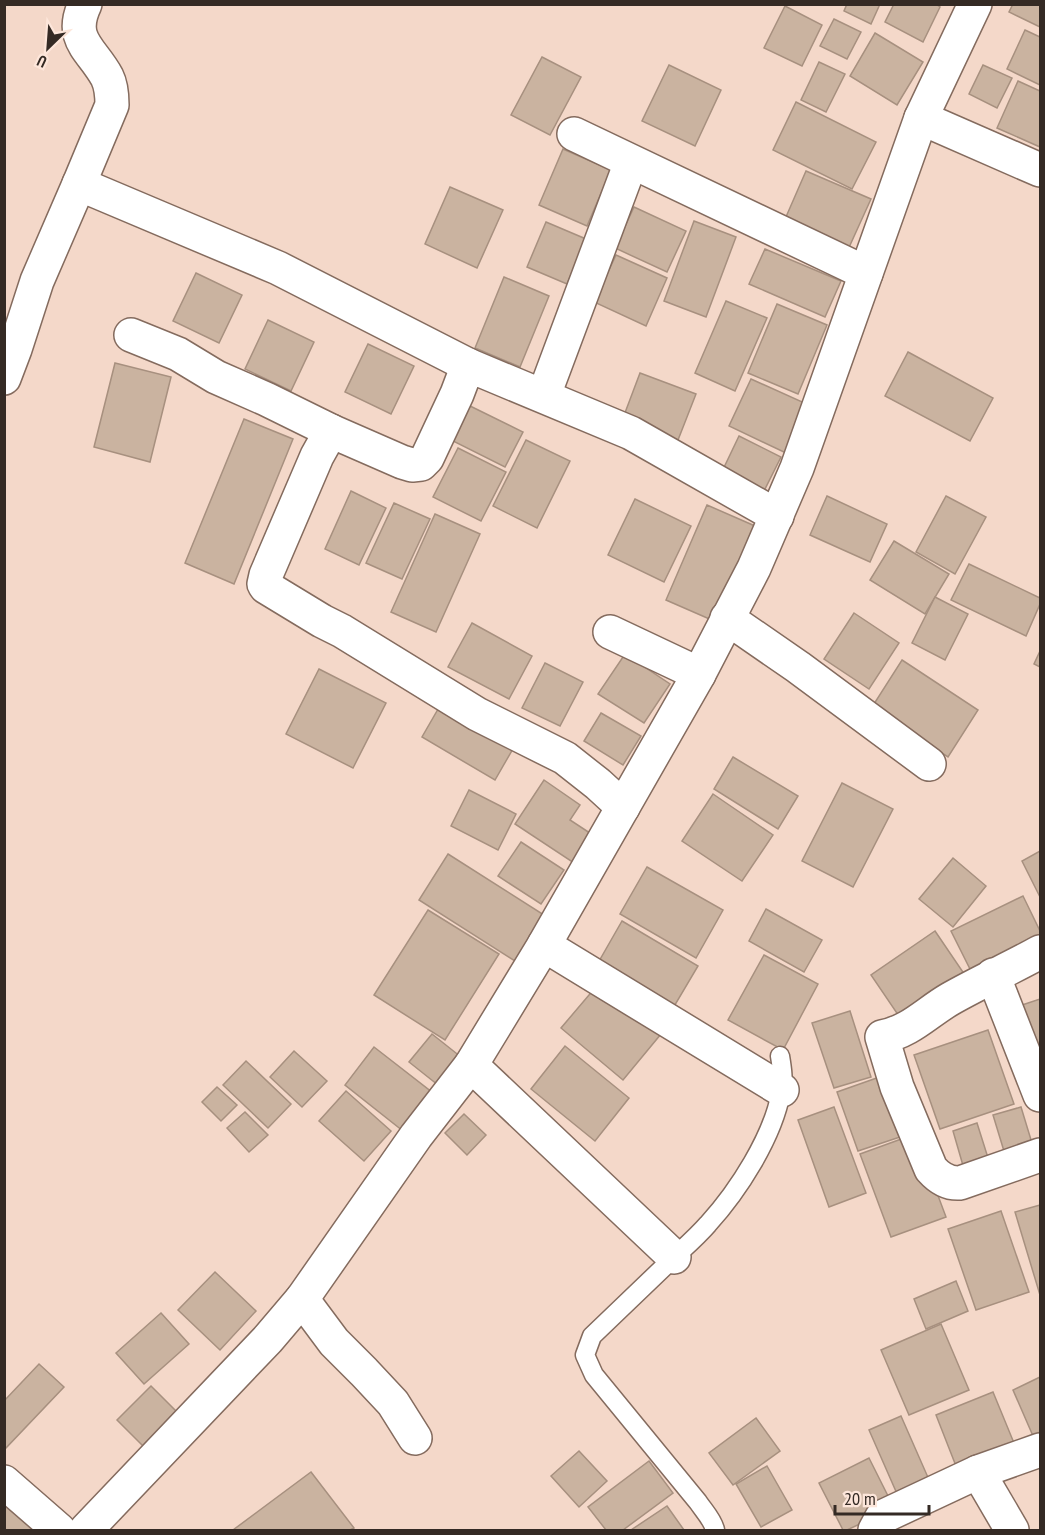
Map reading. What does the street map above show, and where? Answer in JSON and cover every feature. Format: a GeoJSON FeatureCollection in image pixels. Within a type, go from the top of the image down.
{"type":"FeatureCollection","features":[{"type":"Feature","properties":{"kind":"street"},"geometry":{"type":"LineString","coordinates":[[4,378],[37,281],[112,105],[107,78],[80,37],[78,24],[85,4]]}},
{"type":"Feature","properties":{"kind":"street"},"geometry":{"type":"LineString","coordinates":[[86,1530],[268,1339],[302,1299],[416,1136],[471,1065],[544,945],[699,674],[754,568],[797,468],[921,118],[975,4]]}},
{"type":"Feature","properties":{"kind":"street"},"geometry":{"type":"LineString","coordinates":[[921,118],[1041,170]]}},
{"type":"Feature","properties":{"kind":"street"},"geometry":{"type":"LineString","coordinates":[[574,134],[866,273]]}},
{"type":"Feature","properties":{"kind":"street"},"geometry":{"type":"LineString","coordinates":[[543,395],[631,162]]}},
{"type":"Feature","properties":{"kind":"street"},"geometry":{"type":"LineString","coordinates":[[79,184],[278,268],[468,365],[631,433],[777,516]]}},
{"type":"Feature","properties":{"kind":"street"},"geometry":{"type":"LineString","coordinates":[[131,335],[178,354],[216,377],[331,430],[402,462],[417,465],[427,458],[468,365]]}},
{"type":"Feature","properties":{"kind":"street"},"geometry":{"type":"LineString","coordinates":[[331,430],[317,456],[271,564],[265,579],[266,587],[477,714],[565,758],[623,807]]}},
{"type":"Feature","properties":{"kind":"street"},"geometry":{"type":"LineString","coordinates":[[727,618],[798,666],[929,764]]}},
{"type":"Feature","properties":{"kind":"street"},"geometry":{"type":"LineString","coordinates":[[610,632],[699,674]]}},
{"type":"Feature","properties":{"kind":"street"},"geometry":{"type":"LineString","coordinates":[[544,945],[782,1090]]}},
{"type":"Feature","properties":{"kind":"street"},"geometry":{"type":"LineString","coordinates":[[1041,952],[993,975],[949,1000],[909,1028],[882,1037],[897,1087],[931,1169],[938,1176],[960,1183],[1041,1155]]}},
{"type":"Feature","properties":{"kind":"street"},"geometry":{"type":"LineString","coordinates":[[993,975],[1041,1095]]}},
{"type":"Feature","properties":{"kind":"street"},"geometry":{"type":"LineString","coordinates":[[471,1065],[674,1257]]}},
{"type":"Feature","properties":{"kind":"street"},"geometry":{"type":"LineString","coordinates":[[302,1299],[334,1341],[393,1403],[415,1438]]}},
{"type":"Feature","properties":{"kind":"street"},"geometry":{"type":"LineString","coordinates":[[875,1530],[882,1517],[978,1472],[1041,1450]]}},
{"type":"Feature","properties":{"kind":"street"},"geometry":{"type":"LineString","coordinates":[[978,1472],[1012,1530]]}},
{"type":"Feature","properties":{"kind":"street"},"geometry":{"type":"LineString","coordinates":[[4,1482],[59,1530]]}},
{"type":"Feature","properties":{"kind":"lane"},"geometry":{"type":"LineString","coordinates":[[715,1530],[708,1515],[698,1502],[594,1375],[585,1355],[592,1336],[708,1225],[750,1168],[772,1122],[782,1090],[780,1056]]}},
{"type":"Feature","properties":{"kind":"building"},"geometry":{"type":"Polygon","coordinates":[[[847,4],[880,4],[871,24],[844,11],[847,4]]]}},
{"type":"Feature","properties":{"kind":"building"},"geometry":{"type":"Polygon","coordinates":[[[894,4],[936,4],[940,7],[923,42],[885,22],[894,4]]]}},
{"type":"Feature","properties":{"kind":"building"},"geometry":{"type":"Polygon","coordinates":[[[1013,4],[1040,4],[1040,27],[1009,12],[1013,4]]]}},
{"type":"Feature","properties":{"kind":"building"},"geometry":{"type":"Polygon","coordinates":[[[785,6],[822,25],[802,66],[764,48],[785,6]]]}},
{"type":"Feature","properties":{"kind":"building"},"geometry":{"type":"Polygon","coordinates":[[[834,19],[861,32],[847,59],[820,46],[834,19]]]}},
{"type":"Feature","properties":{"kind":"building"},"geometry":{"type":"Polygon","coordinates":[[[1025,30],[1040,37],[1040,85],[1007,69],[1025,30]]]}},
{"type":"Feature","properties":{"kind":"building"},"geometry":{"type":"Polygon","coordinates":[[[875,33],[923,62],[897,105],[850,76],[875,33]]]}},
{"type":"Feature","properties":{"kind":"building"},"geometry":{"type":"Polygon","coordinates":[[[542,57],[581,77],[550,135],[511,115],[542,57]]]}},
{"type":"Feature","properties":{"kind":"building"},"geometry":{"type":"Polygon","coordinates":[[[819,62],[845,74],[826,112],[801,100],[819,62]]]}},
{"type":"Feature","properties":{"kind":"building"},"geometry":{"type":"Polygon","coordinates":[[[669,65],[721,90],[695,146],[642,121],[669,65]]]}},
{"type":"Feature","properties":{"kind":"building"},"geometry":{"type":"Polygon","coordinates":[[[983,65],[1012,78],[997,108],[969,94],[983,65]]]}},
{"type":"Feature","properties":{"kind":"building"},"geometry":{"type":"Polygon","coordinates":[[[1018,81],[1040,91],[1040,147],[997,128],[1018,81]]]}},
{"type":"Feature","properties":{"kind":"building"},"geometry":{"type":"Polygon","coordinates":[[[796,102],[876,142],[852,189],[773,150],[796,102]]]}},
{"type":"Feature","properties":{"kind":"building"},"geometry":{"type":"Polygon","coordinates":[[[563,149],[611,170],[587,226],[539,205],[563,149]]]}},
{"type":"Feature","properties":{"kind":"building"},"geometry":{"type":"Polygon","coordinates":[[[806,171],[871,199],[846,254],[782,226],[806,171]]]}},
{"type":"Feature","properties":{"kind":"building"},"geometry":{"type":"Polygon","coordinates":[[[450,187],[503,210],[477,268],[425,244],[450,187]]]}},
{"type":"Feature","properties":{"kind":"building"},"geometry":{"type":"Polygon","coordinates":[[[634,207],[686,231],[667,272],[615,248],[634,207]]]}},
{"type":"Feature","properties":{"kind":"building"},"geometry":{"type":"Polygon","coordinates":[[[694,221],[736,237],[706,317],[664,301],[694,221]]]}},
{"type":"Feature","properties":{"kind":"building"},"geometry":{"type":"Polygon","coordinates":[[[546,222],[586,239],[567,284],[527,267],[546,222]]]}},
{"type":"Feature","properties":{"kind":"building"},"geometry":{"type":"Polygon","coordinates":[[[765,249],[841,281],[825,317],[749,284],[765,249]]]}},
{"type":"Feature","properties":{"kind":"building"},"geometry":{"type":"Polygon","coordinates":[[[616,255],[667,278],[646,326],[594,302],[616,255]]]}},
{"type":"Feature","properties":{"kind":"building"},"geometry":{"type":"Polygon","coordinates":[[[196,273],[242,295],[219,343],[173,321],[196,273]]]}},
{"type":"Feature","properties":{"kind":"building"},"geometry":{"type":"Polygon","coordinates":[[[504,277],[549,296],[520,367],[475,348],[504,277]]]}},
{"type":"Feature","properties":{"kind":"building"},"geometry":{"type":"Polygon","coordinates":[[[726,301],[767,318],[735,391],[695,373],[726,301]]]}},
{"type":"Feature","properties":{"kind":"building"},"geometry":{"type":"Polygon","coordinates":[[[777,304],[827,325],[798,394],[748,373],[777,304]]]}},
{"type":"Feature","properties":{"kind":"building"},"geometry":{"type":"Polygon","coordinates":[[[268,320],[314,342],[291,391],[245,369],[268,320]]]}},
{"type":"Feature","properties":{"kind":"building"},"geometry":{"type":"Polygon","coordinates":[[[368,344],[414,366],[391,414],[345,392],[368,344]]]}},
{"type":"Feature","properties":{"kind":"building"},"geometry":{"type":"Polygon","coordinates":[[[908,352],[993,398],[970,441],[885,396],[908,352]]]}},
{"type":"Feature","properties":{"kind":"building"},"geometry":{"type":"Polygon","coordinates":[[[115,363],[171,377],[150,462],[94,447],[115,363]]]}},
{"type":"Feature","properties":{"kind":"building"},"geometry":{"type":"Polygon","coordinates":[[[640,373],[696,394],[678,440],[623,418],[640,373]]]}},
{"type":"Feature","properties":{"kind":"building"},"geometry":{"type":"Polygon","coordinates":[[[751,379],[809,405],[786,453],[729,426],[751,379]]]}},
{"type":"Feature","properties":{"kind":"building"},"geometry":{"type":"Polygon","coordinates":[[[464,403],[523,432],[505,467],[447,438],[464,403]]]}},
{"type":"Feature","properties":{"kind":"building"},"geometry":{"type":"Polygon","coordinates":[[[244,419],[293,439],[234,584],[185,563],[244,419]]]}},
{"type":"Feature","properties":{"kind":"building"},"geometry":{"type":"Polygon","coordinates":[[[739,436],[781,457],[759,501],[718,480],[739,436]]]}},
{"type":"Feature","properties":{"kind":"building"},"geometry":{"type":"Polygon","coordinates":[[[526,440],[570,461],[537,528],[493,506],[526,440]]]}},
{"type":"Feature","properties":{"kind":"building"},"geometry":{"type":"Polygon","coordinates":[[[458,448],[506,472],[481,521],[433,497],[458,448]]]}},
{"type":"Feature","properties":{"kind":"building"},"geometry":{"type":"Polygon","coordinates":[[[351,491],[386,508],[359,565],[325,549],[351,491]]]}},
{"type":"Feature","properties":{"kind":"building"},"geometry":{"type":"Polygon","coordinates":[[[827,496],[887,524],[870,562],[810,535],[827,496]]]}},
{"type":"Feature","properties":{"kind":"building"},"geometry":{"type":"Polygon","coordinates":[[[946,496],[986,517],[955,574],[916,552],[946,496]]]}},
{"type":"Feature","properties":{"kind":"building"},"geometry":{"type":"Polygon","coordinates":[[[635,499],[691,526],[664,582],[608,555],[635,499]]]}},
{"type":"Feature","properties":{"kind":"building"},"geometry":{"type":"Polygon","coordinates":[[[394,503],[430,519],[402,579],[366,563],[394,503]]]}},
{"type":"Feature","properties":{"kind":"building"},"geometry":{"type":"Polygon","coordinates":[[[707,505],[755,526],[714,621],[666,600],[707,505]]]}},
{"type":"Feature","properties":{"kind":"building"},"geometry":{"type":"Polygon","coordinates":[[[435,514],[480,534],[436,632],[391,612],[435,514]]]}},
{"type":"Feature","properties":{"kind":"building"},"geometry":{"type":"Polygon","coordinates":[[[894,541],[949,574],[925,614],[870,580],[894,541]]]}},
{"type":"Feature","properties":{"kind":"building"},"geometry":{"type":"Polygon","coordinates":[[[969,564],[1040,598],[1040,604],[1026,636],[951,600],[969,564]]]}},
{"type":"Feature","properties":{"kind":"building"},"geometry":{"type":"Polygon","coordinates":[[[935,597],[968,614],[945,660],[912,643],[935,597]]]}},
{"type":"Feature","properties":{"kind":"building"},"geometry":{"type":"Polygon","coordinates":[[[854,613],[899,643],[869,689],[824,659],[854,613]]]}},
{"type":"Feature","properties":{"kind":"building"},"geometry":{"type":"Polygon","coordinates":[[[472,623],[532,656],[509,699],[448,667],[472,623]]]}},
{"type":"Feature","properties":{"kind":"building"},"geometry":{"type":"Polygon","coordinates":[[[1040,651],[1040,667],[1034,664],[1040,651]]]}},
{"type":"Feature","properties":{"kind":"building"},"geometry":{"type":"Polygon","coordinates":[[[625,654],[670,684],[644,723],[598,694],[625,654]]]}},
{"type":"Feature","properties":{"kind":"building"},"geometry":{"type":"Polygon","coordinates":[[[902,660],[978,710],[948,757],[872,707],[902,660]]]}},
{"type":"Feature","properties":{"kind":"building"},"geometry":{"type":"Polygon","coordinates":[[[545,663],[583,682],[560,726],[522,708],[545,663]]]}},
{"type":"Feature","properties":{"kind":"building"},"geometry":{"type":"Polygon","coordinates":[[[319,669],[386,703],[353,768],[286,734],[319,669]]]}},
{"type":"Feature","properties":{"kind":"building"},"geometry":{"type":"Polygon","coordinates":[[[441,704],[514,747],[495,780],[422,737],[441,704]]]}},
{"type":"Feature","properties":{"kind":"building"},"geometry":{"type":"Polygon","coordinates":[[[601,713],[641,736],[623,765],[584,741],[601,713]]]}},
{"type":"Feature","properties":{"kind":"building"},"geometry":{"type":"Polygon","coordinates":[[[733,757],[798,796],[778,829],[714,789],[733,757]]]}},
{"type":"Feature","properties":{"kind":"building"},"geometry":{"type":"Polygon","coordinates":[[[544,780],[580,805],[570,820],[596,837],[577,865],[515,824],[544,780]]]}},
{"type":"Feature","properties":{"kind":"building"},"geometry":{"type":"Polygon","coordinates":[[[842,783],[893,809],[853,887],[802,861],[842,783]]]}},
{"type":"Feature","properties":{"kind":"building"},"geometry":{"type":"Polygon","coordinates":[[[469,790],[516,814],[498,850],[451,826],[469,790]]]}},
{"type":"Feature","properties":{"kind":"building"},"geometry":{"type":"Polygon","coordinates":[[[713,794],[773,835],[742,881],[682,841],[713,794]]]}},
{"type":"Feature","properties":{"kind":"building"},"geometry":{"type":"Polygon","coordinates":[[[521,842],[564,870],[541,904],[498,876],[521,842]]]}},
{"type":"Feature","properties":{"kind":"building"},"geometry":{"type":"Polygon","coordinates":[[[1040,851],[1040,897],[1022,861],[1040,851]]]}},
{"type":"Feature","properties":{"kind":"building"},"geometry":{"type":"Polygon","coordinates":[[[448,854],[544,915],[515,961],[419,900],[448,854]]]}},
{"type":"Feature","properties":{"kind":"building"},"geometry":{"type":"Polygon","coordinates":[[[953,858],[986,886],[953,927],[919,899],[953,858]]]}},
{"type":"Feature","properties":{"kind":"building"},"geometry":{"type":"Polygon","coordinates":[[[647,867],[723,910],[696,958],[620,914],[647,867]]]}},
{"type":"Feature","properties":{"kind":"building"},"geometry":{"type":"Polygon","coordinates":[[[1023,896],[1040,931],[1040,948],[975,979],[951,931],[1023,896]]]}},
{"type":"Feature","properties":{"kind":"building"},"geometry":{"type":"Polygon","coordinates":[[[766,909],[822,940],[804,972],[749,941],[766,909]]]}},
{"type":"Feature","properties":{"kind":"building"},"geometry":{"type":"Polygon","coordinates":[[[428,910],[499,954],[445,1040],[374,995],[428,910]]]}},
{"type":"Feature","properties":{"kind":"building"},"geometry":{"type":"Polygon","coordinates":[[[622,921],[698,966],[669,1015],[594,970],[622,921]]]}},
{"type":"Feature","properties":{"kind":"building"},"geometry":{"type":"Polygon","coordinates":[[[935,931],[969,981],[905,1025],[871,975],[935,931]]]}},
{"type":"Feature","properties":{"kind":"building"},"geometry":{"type":"Polygon","coordinates":[[[764,955],[818,984],[783,1050],[728,1020],[764,955]]]}},
{"type":"Feature","properties":{"kind":"building"},"geometry":{"type":"Polygon","coordinates":[[[600,982],[661,1034],[623,1080],[561,1028],[600,982]]]}},
{"type":"Feature","properties":{"kind":"building"},"geometry":{"type":"Polygon","coordinates":[[[1040,999],[1040,1064],[1019,1006],[1040,999]]]}},
{"type":"Feature","properties":{"kind":"building"},"geometry":{"type":"Polygon","coordinates":[[[850,1011],[871,1077],[834,1088],[812,1023],[850,1011]]]}},
{"type":"Feature","properties":{"kind":"building"},"geometry":{"type":"Polygon","coordinates":[[[988,1030],[1014,1104],[940,1129],[914,1055],[988,1030]]]}},
{"type":"Feature","properties":{"kind":"building"},"geometry":{"type":"Polygon","coordinates":[[[432,1034],[461,1057],[438,1085],[409,1062],[432,1034]]]}},
{"type":"Feature","properties":{"kind":"building"},"geometry":{"type":"Polygon","coordinates":[[[565,1046],[629,1098],[595,1141],[531,1089],[565,1046]]]}},
{"type":"Feature","properties":{"kind":"building"},"geometry":{"type":"Polygon","coordinates":[[[374,1047],[433,1093],[403,1131],[345,1085],[374,1047]]]}},
{"type":"Feature","properties":{"kind":"building"},"geometry":{"type":"Polygon","coordinates":[[[294,1051],[327,1081],[302,1107],[270,1077],[294,1051]]]}},
{"type":"Feature","properties":{"kind":"building"},"geometry":{"type":"Polygon","coordinates":[[[246,1061],[291,1104],[268,1128],[223,1085],[246,1061]]]}},
{"type":"Feature","properties":{"kind":"building"},"geometry":{"type":"Polygon","coordinates":[[[888,1074],[909,1134],[858,1151],[837,1092],[888,1074]]]}},
{"type":"Feature","properties":{"kind":"building"},"geometry":{"type":"Polygon","coordinates":[[[217,1087],[237,1105],[221,1121],[202,1102],[217,1087]]]}},
{"type":"Feature","properties":{"kind":"building"},"geometry":{"type":"Polygon","coordinates":[[[346,1091],[391,1131],[364,1161],[319,1121],[346,1091]]]}},
{"type":"Feature","properties":{"kind":"building"},"geometry":{"type":"Polygon","coordinates":[[[834,1107],[866,1193],[829,1207],[798,1120],[834,1107]]]}},
{"type":"Feature","properties":{"kind":"building"},"geometry":{"type":"Polygon","coordinates":[[[1021,1107],[1035,1153],[1007,1161],[993,1115],[1021,1107]]]}},
{"type":"Feature","properties":{"kind":"building"},"geometry":{"type":"Polygon","coordinates":[[[245,1112],[268,1135],[249,1152],[227,1128],[245,1112]]]}},
{"type":"Feature","properties":{"kind":"building"},"geometry":{"type":"Polygon","coordinates":[[[464,1114],[486,1135],[467,1155],[445,1133],[464,1114]]]}},
{"type":"Feature","properties":{"kind":"building"},"geometry":{"type":"Polygon","coordinates":[[[977,1123],[989,1161],[964,1169],[953,1131],[977,1123]]]}},
{"type":"Feature","properties":{"kind":"building"},"geometry":{"type":"Polygon","coordinates":[[[915,1134],[946,1217],[891,1237],[860,1154],[915,1134]]]}},
{"type":"Feature","properties":{"kind":"building"},"geometry":{"type":"Polygon","coordinates":[[[1040,1205],[1040,1295],[1015,1212],[1040,1205]]]}},
{"type":"Feature","properties":{"kind":"building"},"geometry":{"type":"Polygon","coordinates":[[[1001,1211],[1029,1292],[976,1310],[948,1229],[1001,1211]]]}},
{"type":"Feature","properties":{"kind":"building"},"geometry":{"type":"Polygon","coordinates":[[[215,1272],[256,1311],[220,1350],[178,1310],[215,1272]]]}},
{"type":"Feature","properties":{"kind":"building"},"geometry":{"type":"Polygon","coordinates":[[[956,1281],[968,1311],[926,1329],[914,1299],[956,1281]]]}},
{"type":"Feature","properties":{"kind":"building"},"geometry":{"type":"Polygon","coordinates":[[[161,1313],[189,1344],[144,1384],[116,1353],[161,1313]]]}},
{"type":"Feature","properties":{"kind":"building"},"geometry":{"type":"Polygon","coordinates":[[[941,1324],[969,1390],[909,1415],[881,1350],[941,1324]]]}},
{"type":"Feature","properties":{"kind":"building"},"geometry":{"type":"Polygon","coordinates":[[[39,1364],[64,1387],[4,1450],[4,1401],[39,1364]]]}},
{"type":"Feature","properties":{"kind":"building"},"geometry":{"type":"Polygon","coordinates":[[[1040,1377],[1040,1432],[1033,1436],[1013,1390],[1040,1377]]]}},
{"type":"Feature","properties":{"kind":"building"},"geometry":{"type":"Polygon","coordinates":[[[151,1386],[182,1417],[148,1451],[117,1420],[151,1386]]]}},
{"type":"Feature","properties":{"kind":"building"},"geometry":{"type":"Polygon","coordinates":[[[993,1392],[1014,1443],[956,1466],[936,1415],[993,1392]]]}},
{"type":"Feature","properties":{"kind":"building"},"geometry":{"type":"Polygon","coordinates":[[[901,1416],[930,1482],[898,1496],[869,1430],[901,1416]]]}},
{"type":"Feature","properties":{"kind":"building"},"geometry":{"type":"Polygon","coordinates":[[[756,1418],[780,1451],[733,1485],[709,1453],[756,1418]]]}},
{"type":"Feature","properties":{"kind":"building"},"geometry":{"type":"Polygon","coordinates":[[[579,1451],[607,1481],[579,1507],[551,1476],[579,1451]]]}},
{"type":"Feature","properties":{"kind":"building"},"geometry":{"type":"Polygon","coordinates":[[[869,1458],[894,1508],[843,1530],[819,1483],[869,1458]]]}},
{"type":"Feature","properties":{"kind":"building"},"geometry":{"type":"Polygon","coordinates":[[[649,1461],[673,1493],[623,1530],[606,1530],[588,1507],[649,1461]]]}},
{"type":"Feature","properties":{"kind":"building"},"geometry":{"type":"Polygon","coordinates":[[[767,1466],[792,1510],[761,1527],[736,1484],[767,1466]]]}},
{"type":"Feature","properties":{"kind":"building"},"geometry":{"type":"Polygon","coordinates":[[[311,1472],[354,1528],[350,1530],[233,1530],[311,1472]]]}},
{"type":"Feature","properties":{"kind":"building"},"geometry":{"type":"Polygon","coordinates":[[[4,1492],[36,1530],[4,1530],[4,1492]]]}},
{"type":"Feature","properties":{"kind":"building"},"geometry":{"type":"Polygon","coordinates":[[[667,1506],[684,1530],[631,1530],[667,1506]]]}}]}
